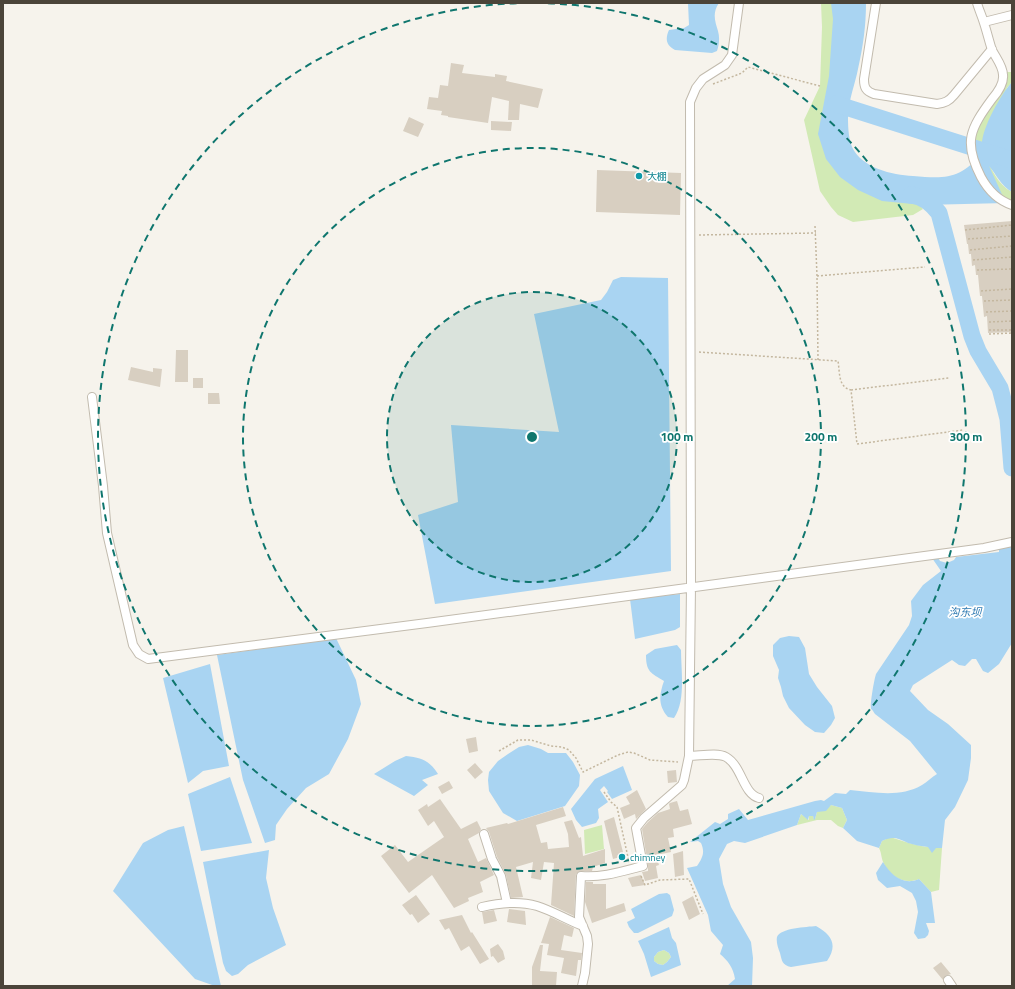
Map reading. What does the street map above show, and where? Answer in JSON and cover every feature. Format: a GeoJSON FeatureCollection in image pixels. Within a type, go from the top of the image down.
{"type":"FeatureCollection","features":[{"type":"Feature","properties":{"kind":"street"},"geometry":{"type":"LineString","coordinates":[[582,986],[588,944],[587,936],[579,917],[581,876],[590,877],[604,875],[643,866],[636,828],[644,818],[682,786],[688,759],[691,586],[690,102],[696,88],[703,79],[725,65],[732,55],[739,3]]}},
{"type":"Feature","properties":{"kind":"street"},"geometry":{"type":"LineString","coordinates":[[876,3],[864,79],[866,88],[869,92],[874,94],[943,104],[949,101],[992,49]]}},
{"type":"Feature","properties":{"kind":"street"},"geometry":{"type":"LineString","coordinates":[[977,3],[992,49],[1003,71],[1002,81],[998,92],[985,109],[972,131],[970,141],[971,153],[979,174],[990,192],[1012,205]]}},
{"type":"Feature","properties":{"kind":"street"},"geometry":{"type":"LineString","coordinates":[[984,22],[1012,15]]}},
{"type":"Feature","properties":{"kind":"street"},"geometry":{"type":"LineString","coordinates":[[92,397],[107,533],[133,645],[139,654],[148,659],[976,549],[1012,542]]}},
{"type":"Feature","properties":{"kind":"street"},"geometry":{"type":"LineString","coordinates":[[688,759],[715,755],[726,757],[738,771],[753,796],[759,798]]}},
{"type":"Feature","properties":{"kind":"street"},"geometry":{"type":"LineString","coordinates":[[484,834],[492,859],[501,876],[507,904]]}},
{"type":"Feature","properties":{"kind":"street"},"geometry":{"type":"LineString","coordinates":[[482,907],[507,904],[525,904],[535,906],[582,926]]}},
{"type":"Feature","properties":{"kind":"path"},"geometry":{"type":"LineString","coordinates":[[707,86],[742,73],[748,67],[820,86]]}},
{"type":"Feature","properties":{"kind":"path"},"geometry":{"type":"LineString","coordinates":[[815,226],[818,276],[818,360]]}},
{"type":"Feature","properties":{"kind":"path"},"geometry":{"type":"LineString","coordinates":[[965,230],[1012,226]]}},
{"type":"Feature","properties":{"kind":"path"},"geometry":{"type":"LineString","coordinates":[[691,236],[816,233]]}},
{"type":"Feature","properties":{"kind":"path"},"geometry":{"type":"LineString","coordinates":[[968,240],[1012,236]]}},
{"type":"Feature","properties":{"kind":"path"},"geometry":{"type":"LineString","coordinates":[[970,250],[1012,246]]}},
{"type":"Feature","properties":{"kind":"path"},"geometry":{"type":"LineString","coordinates":[[973,260],[1012,257]]}},
{"type":"Feature","properties":{"kind":"path"},"geometry":{"type":"LineString","coordinates":[[818,276],[925,267]]}},
{"type":"Feature","properties":{"kind":"path"},"geometry":{"type":"LineString","coordinates":[[977,270],[1012,269]]}},
{"type":"Feature","properties":{"kind":"path"},"geometry":{"type":"LineString","coordinates":[[981,291],[1012,290]]}},
{"type":"Feature","properties":{"kind":"path"},"geometry":{"type":"LineString","coordinates":[[984,301],[1012,300]]}},
{"type":"Feature","properties":{"kind":"path"},"geometry":{"type":"LineString","coordinates":[[986,312],[1012,311]]}},
{"type":"Feature","properties":{"kind":"path"},"geometry":{"type":"LineString","coordinates":[[989,322],[1012,321]]}},
{"type":"Feature","properties":{"kind":"path"},"geometry":{"type":"LineString","coordinates":[[989,330],[1012,330]]}},
{"type":"Feature","properties":{"kind":"path"},"geometry":{"type":"LineString","coordinates":[[989,334],[1012,333]]}},
{"type":"Feature","properties":{"kind":"path"},"geometry":{"type":"LineString","coordinates":[[691,352],[838,361],[841,383],[846,389],[851,390],[949,378]]}},
{"type":"Feature","properties":{"kind":"path"},"geometry":{"type":"LineString","coordinates":[[851,390],[857,444],[964,430]]}},
{"type":"Feature","properties":{"kind":"path"},"geometry":{"type":"LineString","coordinates":[[499,751],[518,740],[531,740],[551,746],[562,747],[569,750],[576,758],[584,772],[618,755],[628,752],[650,760],[688,759]]}},
{"type":"Feature","properties":{"kind":"path"},"geometry":{"type":"LineString","coordinates":[[604,792],[611,802],[617,807],[635,868],[644,885],[660,880],[689,879],[703,914]]}},
{"type":"Feature","properties":{"kind":"green space"},"geometry":{"type":"Polygon","coordinates":[[[821,3],[842,3],[825,133],[917,202],[923,209],[913,215],[853,222],[838,215],[820,191],[804,120],[820,86],[822,27],[821,3]]]}},
{"type":"Feature","properties":{"kind":"green space"},"geometry":{"type":"Polygon","coordinates":[[[1007,72],[1012,72],[1012,82],[1007,88],[984,155],[999,181],[1012,192],[1012,202],[996,193],[979,166],[973,142],[977,130],[1007,72]]]}},
{"type":"Feature","properties":{"kind":"green space"},"geometry":{"type":"Polygon","coordinates":[[[831,805],[842,808],[847,820],[843,828],[831,820],[817,820],[797,825],[801,814],[809,820],[809,816],[813,816],[815,819],[817,812],[831,805]]]}},
{"type":"Feature","properties":{"kind":"green space"},"geometry":{"type":"Polygon","coordinates":[[[602,825],[604,849],[585,854],[584,830],[602,825]]]}},
{"type":"Feature","properties":{"kind":"green space"},"geometry":{"type":"Polygon","coordinates":[[[890,837],[917,845],[942,848],[939,890],[931,892],[919,879],[908,881],[898,879],[890,873],[883,862],[879,848],[882,841],[890,837]]]}},
{"type":"Feature","properties":{"kind":"green space"},"geometry":{"type":"Polygon","coordinates":[[[664,950],[669,953],[671,957],[663,965],[658,964],[654,961],[654,957],[658,952],[664,950]]]}},
{"type":"Feature","properties":{"kind":"water"},"geometry":{"type":"Polygon","coordinates":[[[688,3],[719,3],[715,10],[715,20],[719,36],[717,51],[712,53],[675,50],[668,44],[667,36],[669,30],[684,28],[689,25],[688,3]]]}},
{"type":"Feature","properties":{"kind":"water"},"geometry":{"type":"Polygon","coordinates":[[[831,3],[866,3],[863,45],[849,108],[848,130],[852,147],[857,154],[870,165],[878,169],[896,174],[944,177],[967,168],[983,153],[982,146],[985,129],[998,103],[1012,82],[1012,192],[1002,183],[989,166],[1006,203],[923,205],[882,201],[858,190],[840,177],[826,159],[818,134],[829,76],[833,19],[831,3]]]}},
{"type":"Feature","properties":{"kind":"water"},"geometry":{"type":"Polygon","coordinates":[[[621,277],[668,278],[671,571],[435,604],[418,515],[458,502],[451,425],[559,432],[534,314],[601,300],[613,280],[621,277]]]}},
{"type":"Feature","properties":{"kind":"water","name":"沟东坝"},"geometry":{"type":"Polygon","coordinates":[[[1012,544],[1012,643],[999,664],[988,673],[983,671],[976,659],[972,659],[965,666],[959,665],[952,660],[913,685],[910,691],[928,710],[948,724],[971,745],[968,780],[955,807],[945,820],[942,848],[936,848],[932,853],[928,847],[910,844],[895,838],[889,838],[882,841],[879,848],[857,841],[843,828],[847,820],[842,808],[831,805],[826,811],[817,812],[814,820],[813,816],[809,816],[808,820],[801,814],[797,825],[745,843],[734,841],[727,844],[719,859],[723,884],[731,907],[751,942],[753,958],[752,986],[727,986],[735,979],[733,971],[728,962],[720,954],[723,945],[711,931],[708,915],[687,868],[697,866],[701,860],[703,849],[701,843],[698,841],[690,842],[715,822],[720,824],[728,819],[728,814],[739,809],[748,820],[815,801],[824,801],[835,793],[846,794],[850,790],[878,793],[905,792],[922,785],[937,774],[910,741],[875,714],[871,709],[872,692],[876,674],[909,625],[912,616],[911,601],[923,585],[941,571],[932,558],[937,556],[940,561],[947,563],[954,560],[956,557],[999,552],[999,546],[1012,544]]]}},
{"type":"Feature","properties":{"kind":"water"},"geometry":{"type":"Polygon","coordinates":[[[680,594],[680,627],[675,630],[635,639],[630,599],[680,594]]]}},
{"type":"Feature","properties":{"kind":"water"},"geometry":{"type":"Polygon","coordinates":[[[789,636],[799,637],[805,648],[809,674],[832,706],[835,718],[824,733],[815,732],[805,725],[789,708],[783,696],[778,678],[779,670],[773,656],[773,645],[780,638],[789,636]]]}},
{"type":"Feature","properties":{"kind":"water"},"geometry":{"type":"Polygon","coordinates":[[[336,638],[356,680],[361,704],[348,739],[329,774],[306,788],[287,809],[276,825],[275,840],[265,843],[243,780],[217,655],[336,638]]]}},
{"type":"Feature","properties":{"kind":"water"},"geometry":{"type":"Polygon","coordinates":[[[677,645],[681,650],[682,685],[680,703],[674,718],[668,717],[662,709],[660,696],[664,681],[648,669],[646,655],[655,649],[677,645]]]}},
{"type":"Feature","properties":{"kind":"water"},"geometry":{"type":"Polygon","coordinates":[[[210,664],[229,766],[203,771],[188,783],[163,678],[210,664]]]}},
{"type":"Feature","properties":{"kind":"water"},"geometry":{"type":"Polygon","coordinates":[[[528,745],[548,753],[566,753],[580,775],[579,786],[565,806],[517,821],[503,813],[489,791],[489,772],[498,761],[508,754],[519,747],[528,745]]]}},
{"type":"Feature","properties":{"kind":"water"},"geometry":{"type":"Polygon","coordinates":[[[406,756],[425,760],[438,774],[422,780],[428,785],[414,796],[374,774],[406,756]]]}},
{"type":"Feature","properties":{"kind":"water"},"geometry":{"type":"Polygon","coordinates":[[[623,766],[632,790],[612,799],[604,786],[600,790],[608,802],[598,809],[599,818],[596,823],[582,827],[576,820],[571,809],[595,779],[623,766]]]}},
{"type":"Feature","properties":{"kind":"water"},"geometry":{"type":"Polygon","coordinates":[[[230,777],[252,843],[201,851],[188,794],[230,777]]]}},
{"type":"Feature","properties":{"kind":"water"},"geometry":{"type":"Polygon","coordinates":[[[184,826],[221,986],[215,986],[195,979],[113,891],[143,843],[168,830],[184,826]]]}},
{"type":"Feature","properties":{"kind":"water"},"geometry":{"type":"Polygon","coordinates":[[[269,850],[266,878],[273,908],[286,945],[248,965],[238,974],[232,976],[226,971],[223,963],[203,862],[269,850]]]}},
{"type":"Feature","properties":{"kind":"water"},"geometry":{"type":"Polygon","coordinates":[[[883,862],[898,878],[908,881],[919,879],[931,892],[935,923],[926,923],[929,931],[925,938],[918,939],[914,933],[918,912],[916,901],[912,893],[900,886],[887,888],[878,880],[876,873],[883,862]]]}},
{"type":"Feature","properties":{"kind":"water"},"geometry":{"type":"Polygon","coordinates":[[[667,893],[670,895],[674,910],[672,916],[638,933],[634,933],[627,922],[635,918],[631,909],[659,894],[667,893]]]}},
{"type":"Feature","properties":{"kind":"water"},"geometry":{"type":"Polygon","coordinates":[[[816,926],[822,929],[832,941],[832,950],[827,961],[791,967],[784,964],[777,943],[777,937],[779,934],[794,928],[816,926]]]}},
{"type":"Feature","properties":{"kind":"water"},"geometry":{"type":"Polygon","coordinates":[[[669,927],[672,938],[676,943],[681,965],[651,977],[644,954],[638,941],[669,927]],[[664,950],[658,952],[654,957],[654,961],[663,965],[671,957],[669,953],[664,950]]]}},
{"type":"Feature","properties":{"kind":"building"},"geometry":{"type":"Polygon","coordinates":[[[451,63],[464,65],[462,73],[495,77],[495,74],[507,76],[506,81],[543,89],[538,108],[520,104],[519,120],[508,120],[509,101],[492,97],[488,123],[448,117],[441,115],[442,111],[427,109],[429,97],[438,98],[440,85],[448,86],[451,63]]]}},
{"type":"Feature","properties":{"kind":"building"},"geometry":{"type":"Polygon","coordinates":[[[409,117],[424,124],[418,137],[403,131],[409,117]]]}},
{"type":"Feature","properties":{"kind":"building"},"geometry":{"type":"Polygon","coordinates":[[[491,121],[512,122],[511,131],[491,130],[491,121]]]}},
{"type":"Feature","properties":{"kind":"building"},"geometry":{"type":"Polygon","coordinates":[[[597,170],[681,173],[680,215],[596,212],[597,170]]]}},
{"type":"Feature","properties":{"kind":"building"},"geometry":{"type":"Polygon","coordinates":[[[1012,221],[1012,332],[988,333],[987,316],[984,317],[978,275],[976,275],[975,265],[972,266],[971,254],[969,254],[964,225],[1012,221]]]}},
{"type":"Feature","properties":{"kind":"building"},"geometry":{"type":"Polygon","coordinates":[[[176,350],[188,350],[188,382],[175,382],[176,350]]]}},
{"type":"Feature","properties":{"kind":"building"},"geometry":{"type":"Polygon","coordinates":[[[131,367],[153,372],[153,368],[162,369],[160,387],[128,380],[131,367]]]}},
{"type":"Feature","properties":{"kind":"building"},"geometry":{"type":"Polygon","coordinates":[[[193,378],[203,378],[203,388],[193,388],[193,378]]]}},
{"type":"Feature","properties":{"kind":"building"},"geometry":{"type":"Polygon","coordinates":[[[208,393],[219,393],[220,404],[208,404],[208,393]]]}},
{"type":"Feature","properties":{"kind":"building"},"geometry":{"type":"Polygon","coordinates":[[[476,737],[478,751],[469,753],[466,739],[476,737]]]}},
{"type":"Feature","properties":{"kind":"building"},"geometry":{"type":"Polygon","coordinates":[[[475,763],[483,772],[475,779],[467,770],[475,763]]]}},
{"type":"Feature","properties":{"kind":"building"},"geometry":{"type":"Polygon","coordinates":[[[676,770],[677,782],[668,783],[667,771],[676,770]]]}},
{"type":"Feature","properties":{"kind":"building"},"geometry":{"type":"Polygon","coordinates":[[[449,781],[453,788],[442,794],[438,787],[449,781]]]}},
{"type":"Feature","properties":{"kind":"building"},"geometry":{"type":"Polygon","coordinates":[[[637,790],[646,809],[636,819],[635,814],[624,819],[620,808],[630,804],[626,797],[637,790]]]}},
{"type":"Feature","properties":{"kind":"building"},"geometry":{"type":"Polygon","coordinates":[[[440,799],[461,829],[477,821],[481,829],[479,833],[468,839],[478,862],[486,858],[494,875],[480,882],[483,892],[468,898],[469,901],[454,908],[432,875],[409,893],[381,856],[395,845],[408,862],[444,837],[434,821],[428,826],[418,810],[427,804],[428,807],[440,799]]]}},
{"type":"Feature","properties":{"kind":"building"},"geometry":{"type":"Polygon","coordinates":[[[677,801],[680,811],[688,809],[692,824],[673,829],[674,837],[668,838],[671,852],[656,855],[659,865],[656,866],[658,878],[645,881],[642,872],[648,871],[648,865],[642,829],[658,813],[670,809],[670,803],[677,801]]]}},
{"type":"Feature","properties":{"kind":"building"},"geometry":{"type":"Polygon","coordinates":[[[563,807],[566,816],[536,825],[541,843],[547,842],[548,849],[569,847],[568,834],[564,822],[572,820],[579,838],[581,837],[583,856],[605,849],[605,863],[593,867],[592,871],[581,871],[576,873],[574,916],[551,905],[554,863],[544,862],[541,880],[531,878],[533,862],[516,867],[523,897],[511,898],[506,875],[497,857],[489,832],[486,828],[508,824],[563,807]]]}},
{"type":"Feature","properties":{"kind":"building"},"geometry":{"type":"Polygon","coordinates":[[[614,817],[624,856],[613,859],[604,821],[614,817]]]}},
{"type":"Feature","properties":{"kind":"building"},"geometry":{"type":"Polygon","coordinates":[[[683,851],[684,875],[675,877],[673,854],[683,851]]]}},
{"type":"Feature","properties":{"kind":"building"},"geometry":{"type":"Polygon","coordinates":[[[641,875],[645,885],[632,887],[628,878],[641,875]]]}},
{"type":"Feature","properties":{"kind":"building"},"geometry":{"type":"Polygon","coordinates":[[[586,882],[593,882],[593,884],[606,884],[606,909],[624,903],[626,911],[592,923],[585,902],[586,882]]]}},
{"type":"Feature","properties":{"kind":"building"},"geometry":{"type":"Polygon","coordinates":[[[416,895],[430,914],[418,923],[412,914],[410,915],[402,905],[416,895]]]}},
{"type":"Feature","properties":{"kind":"building"},"geometry":{"type":"Polygon","coordinates":[[[693,896],[700,914],[689,920],[682,902],[693,896]]]}},
{"type":"Feature","properties":{"kind":"building"},"geometry":{"type":"Polygon","coordinates":[[[509,909],[525,911],[526,925],[507,922],[509,909]]]}},
{"type":"Feature","properties":{"kind":"building"},"geometry":{"type":"Polygon","coordinates":[[[494,910],[497,921],[484,924],[482,912],[494,910]]]}},
{"type":"Feature","properties":{"kind":"building"},"geometry":{"type":"Polygon","coordinates":[[[462,915],[471,933],[472,932],[489,959],[480,964],[469,946],[461,951],[449,928],[445,930],[439,920],[462,915]]]}},
{"type":"Feature","properties":{"kind":"building"},"geometry":{"type":"Polygon","coordinates":[[[550,917],[574,928],[572,937],[564,935],[561,950],[582,953],[581,960],[578,960],[576,976],[561,973],[564,958],[547,955],[549,944],[541,943],[550,917]]]}},
{"type":"Feature","properties":{"kind":"building"},"geometry":{"type":"Polygon","coordinates":[[[498,944],[503,951],[505,959],[498,963],[493,956],[491,957],[490,949],[498,944]]]}},
{"type":"Feature","properties":{"kind":"building"},"geometry":{"type":"Polygon","coordinates":[[[540,945],[543,945],[540,971],[557,972],[556,986],[532,986],[532,967],[540,945]]]}},
{"type":"Feature","properties":{"kind":"building"},"geometry":{"type":"Polygon","coordinates":[[[941,962],[951,974],[945,976],[943,980],[933,968],[941,962]]]}},
{"type":"Feature","properties":{"kind":"waterway"},"geometry":{"type":"LineString","coordinates":[[836,104],[1012,160]]}},
{"type":"Feature","properties":{"kind":"waterway"},"geometry":{"type":"LineString","coordinates":[[911,195],[927,201],[939,213],[972,336],[978,351],[1000,388],[1008,419],[1012,468]]}},
{"type":"Feature","properties":{"kind":"place","name":"大棚"},"geometry":{"type":"Point","coordinates":[639,176]}},
{"type":"Feature","properties":{"kind":"place","name":"chimney"},"geometry":{"type":"Point","coordinates":[622,857]}}]}
